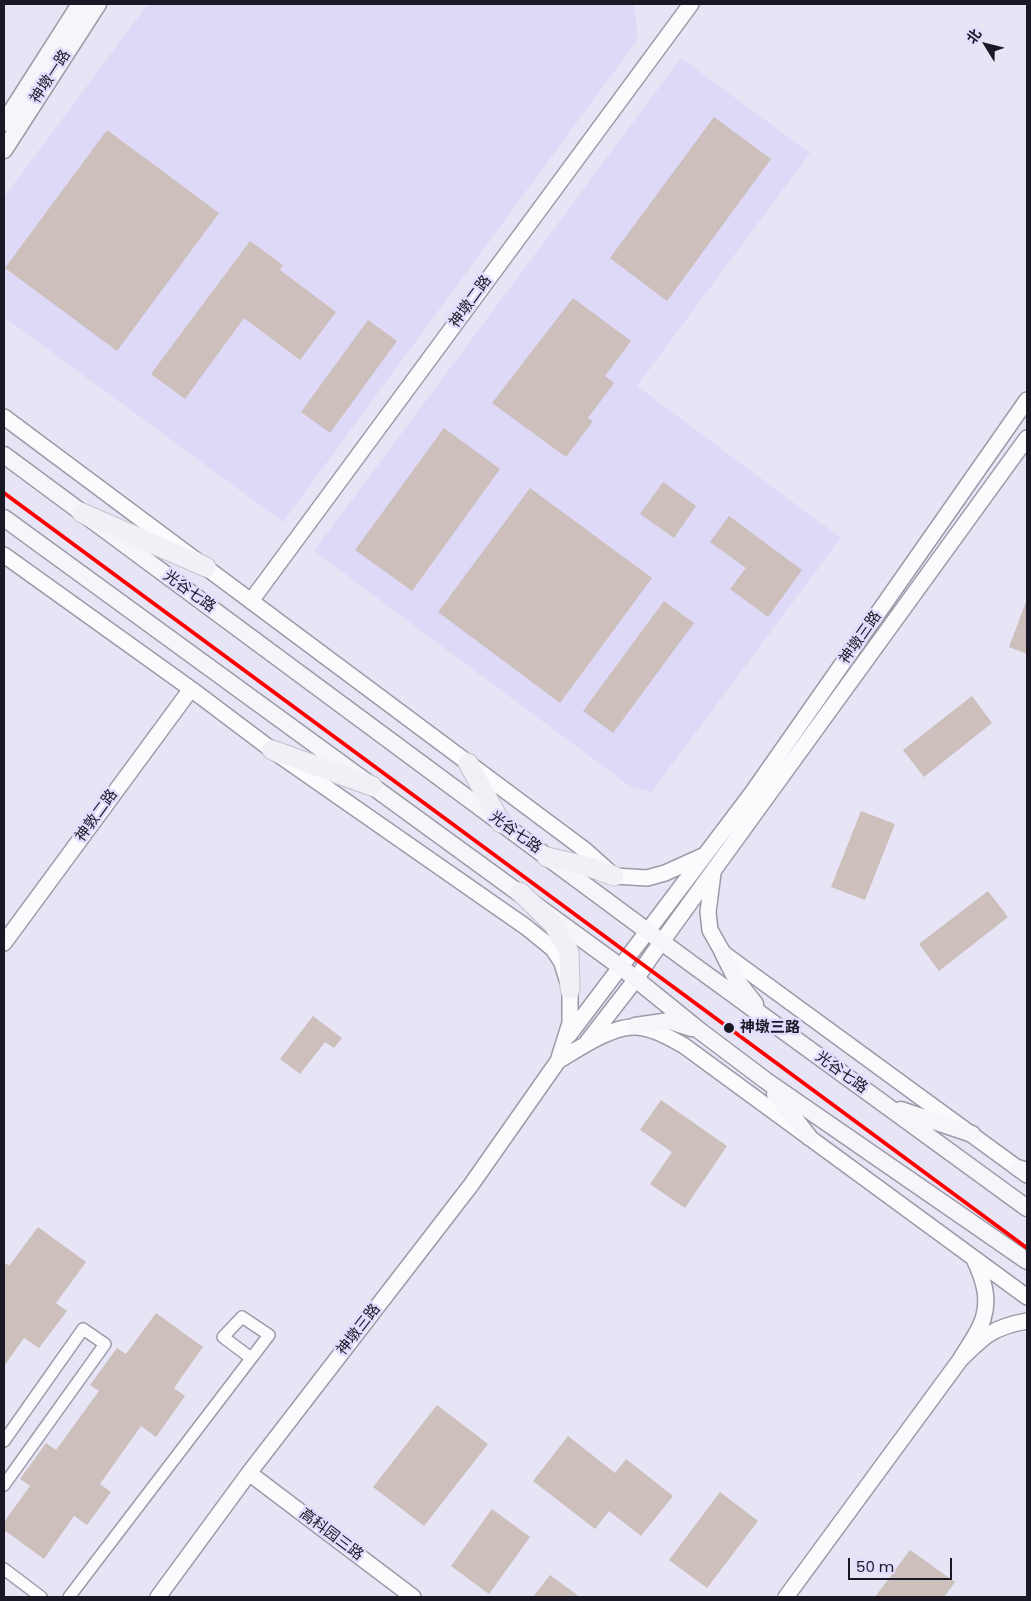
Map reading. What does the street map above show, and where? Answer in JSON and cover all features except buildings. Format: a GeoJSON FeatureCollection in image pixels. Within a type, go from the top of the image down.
{"type":"FeatureCollection","features":[{"type":"Feature","properties":{"kind":"main road","name":"神墩一路"},"geometry":{"type":"LineString","coordinates":[[4,123],[80,4]]}},
{"type":"Feature","properties":{"kind":"main road","name":"神墩一路"},"geometry":{"type":"LineString","coordinates":[[4,150],[98,4]]}},
{"type":"Feature","properties":{"kind":"main road","name":"光谷七路"},"geometry":{"type":"LineString","coordinates":[[4,455],[661,942],[1027,1208]]}},
{"type":"Feature","properties":{"kind":"main road"},"geometry":{"type":"LineString","coordinates":[[82,513],[206,567]]}},
{"type":"Feature","properties":{"kind":"main road"},"geometry":{"type":"LineString","coordinates":[[4,518],[520,892],[622,968],[700,1031],[765,1080],[1027,1261]]}},
{"type":"Feature","properties":{"kind":"main road"},"geometry":{"type":"LineString","coordinates":[[272,750],[372,786]]}},
{"type":"Feature","properties":{"kind":"main road"},"geometry":{"type":"LineString","coordinates":[[468,763],[501,823]]}},
{"type":"Feature","properties":{"kind":"main road"},"geometry":{"type":"LineString","coordinates":[[547,857],[590,867],[614,876]]}},
{"type":"Feature","properties":{"kind":"main road"},"geometry":{"type":"LineString","coordinates":[[520,892],[554,924],[569,952],[570,989]]}},
{"type":"Feature","properties":{"kind":"main road"},"geometry":{"type":"LineString","coordinates":[[723,953],[737,981],[768,1020]]}},
{"type":"Feature","properties":{"kind":"main road"},"geometry":{"type":"LineString","coordinates":[[635,1026],[670,1022],[700,1031]]}},
{"type":"Feature","properties":{"kind":"main road"},"geometry":{"type":"LineString","coordinates":[[765,1080],[809,1137]]}},
{"type":"Feature","properties":{"kind":"main road"},"geometry":{"type":"LineString","coordinates":[[883,1103],[972,1134]]}},
{"type":"Feature","properties":{"kind":"street","name":"神墩二路"},"geometry":{"type":"LineString","coordinates":[[251,601],[691,4]]}},
{"type":"Feature","properties":{"kind":"street","name":"神墩三路"},"geometry":{"type":"LineString","coordinates":[[564,1042],[622,968],[752,793],[1027,400]]}},
{"type":"Feature","properties":{"kind":"street"},"geometry":{"type":"LineString","coordinates":[[4,417],[585,850],[614,876],[647,878],[665,873],[705,855]]}},
{"type":"Feature","properties":{"kind":"street","name":"神墩三路"},"geometry":{"type":"LineString","coordinates":[[584,1046],[636,979],[1027,438]]}},
{"type":"Feature","properties":{"kind":"street"},"geometry":{"type":"LineString","coordinates":[[4,555],[191,689],[272,750],[526,927],[553,949],[562,963],[570,989],[570,1023],[558,1061]]}},
{"type":"Feature","properties":{"kind":"street","name":"神敦二路"},"geometry":{"type":"LineString","coordinates":[[4,943],[191,689]]}},
{"type":"Feature","properties":{"kind":"street"},"geometry":{"type":"LineString","coordinates":[[713,871],[708,912],[710,930],[723,953],[1024,1172]]}},
{"type":"Feature","properties":{"kind":"street"},"geometry":{"type":"LineString","coordinates":[[558,1061],[607,1033],[635,1026],[659,1032],[683,1044],[1027,1297]]}},
{"type":"Feature","properties":{"kind":"street","name":"神墩三路"},"geometry":{"type":"LineString","coordinates":[[158,1597],[249,1473],[471,1185],[558,1061]]}},
{"type":"Feature","properties":{"kind":"street"},"geometry":{"type":"LineString","coordinates":[[786,1597],[960,1360],[983,1320],[986,1297],[983,1278],[974,1258]]}},
{"type":"Feature","properties":{"kind":"street"},"geometry":{"type":"LineString","coordinates":[[960,1360],[981,1339],[989,1334],[1005,1325],[1027,1321]]}},
{"type":"Feature","properties":{"kind":"street"},"geometry":{"type":"LineString","coordinates":[[4,1441],[83,1329],[105,1344],[4,1485]]}},
{"type":"Feature","properties":{"kind":"street"},"geometry":{"type":"LineString","coordinates":[[69,1597],[251,1358]]}},
{"type":"Feature","properties":{"kind":"street","name":"高科园三路"},"geometry":{"type":"LineString","coordinates":[[249,1473],[413,1597]]}},
{"type":"Feature","properties":{"kind":"street"},"geometry":{"type":"LineString","coordinates":[[4,1569],[41,1597]]}},
{"type":"Feature","properties":{"kind":"shaded area"},"geometry":{"type":"Polygon","coordinates":[[[148,4],[634,4],[638,39],[283,522],[4,317],[4,197],[148,4]]]}},
{"type":"Feature","properties":{"kind":"shaded area"},"geometry":{"type":"Polygon","coordinates":[[[681,58],[810,153],[637,386],[841,538],[651,792],[631,787],[314,551],[681,58]]]}},
{"type":"Feature","properties":{"kind":"transit line"},"geometry":{"type":"LineString","coordinates":[[4,493],[1027,1248]]}},
{"type":"Feature","properties":{"kind":"place","name":"神墩三路"},"geometry":{"type":"Point","coordinates":[729,1028]}}]}
